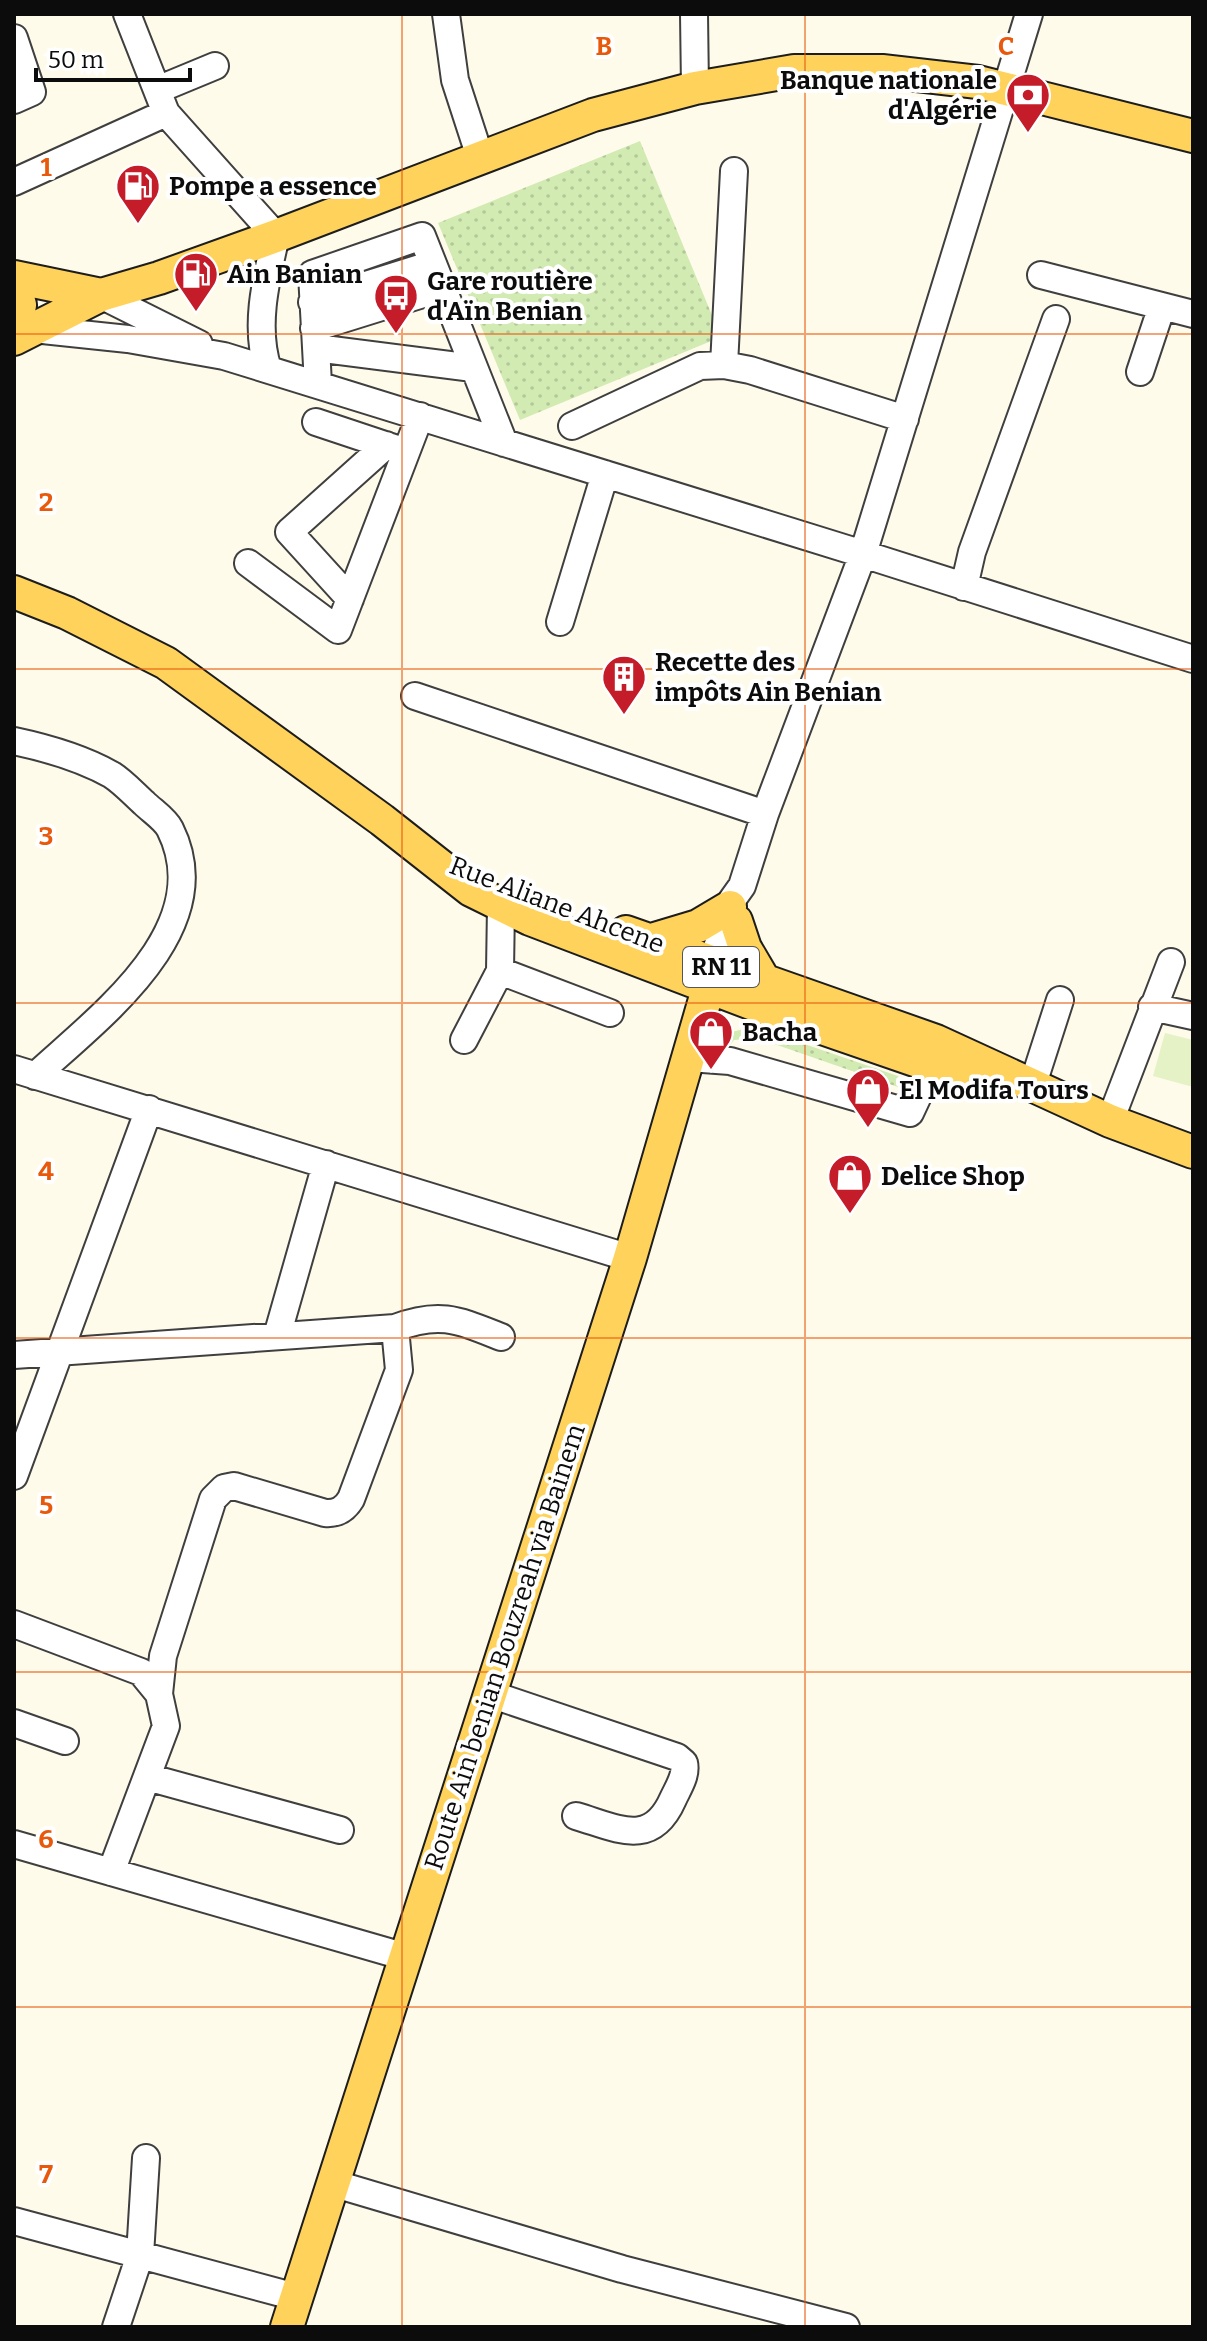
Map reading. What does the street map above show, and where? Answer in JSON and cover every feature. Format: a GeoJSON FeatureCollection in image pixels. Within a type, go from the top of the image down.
{"type":"FeatureCollection","features":[{"type":"Feature","properties":{"kind":"main road"},"geometry":{"type":"LineString","coordinates":[[14,284],[20,305],[20,332],[101,295],[159,278],[276,236],[593,115],[695,88],[794,71],[882,71],[978,82],[1193,136]]}},
{"type":"Feature","properties":{"kind":"main road"},"geometry":{"type":"LineString","coordinates":[[14,277],[101,295]]}},
{"type":"Feature","properties":{"kind":"main road","name":"RN 11"},"geometry":{"type":"LineString","coordinates":[[14,592],[67,613],[166,663],[425,853]]}},
{"type":"Feature","properties":{"kind":"main road","name":"Rue Aliane Ahcene"},"geometry":{"type":"LineString","coordinates":[[425,853],[471,890],[501,906],[652,954],[764,995],[932,1066],[1024,1083]]}},
{"type":"Feature","properties":{"kind":"main road","name":"Rue Aliane Ahcene"},"geometry":{"type":"LineString","coordinates":[[425,853],[549,904],[652,954]]}},
{"type":"Feature","properties":{"kind":"main road"},"geometry":{"type":"LineString","coordinates":[[736,904],[745,948],[764,995],[719,1017],[692,1048],[691,1022],[652,954],[736,904]]}},
{"type":"Feature","properties":{"kind":"main road","name":"Route Ain benian Bouzreah via Bainem"},"geometry":{"type":"LineString","coordinates":[[287,2327],[630,1258],[712,976]]}},
{"type":"Feature","properties":{"kind":"main road","name":"Rue Aliane Ahcene"},"geometry":{"type":"LineString","coordinates":[[764,995],[936,1041],[1110,1121],[1193,1152]]}},
{"type":"Feature","properties":{"kind":"street"},"geometry":{"type":"LineString","coordinates":[[127,14],[161,102],[276,236],[263,311],[261,349],[268,369]]}},
{"type":"Feature","properties":{"kind":"street"},"geometry":{"type":"LineString","coordinates":[[446,14],[455,80],[480,157]]}},
{"type":"Feature","properties":{"kind":"street"},"geometry":{"type":"LineString","coordinates":[[694,14],[695,88]]}},
{"type":"Feature","properties":{"kind":"street"},"geometry":{"type":"LineString","coordinates":[[712,976],[715,954],[736,904],[765,814],[863,554],[1029,14]]}},
{"type":"Feature","properties":{"kind":"street"},"geometry":{"type":"LineString","coordinates":[[14,38],[32,92],[14,100]]}},
{"type":"Feature","properties":{"kind":"street"},"geometry":{"type":"LineString","coordinates":[[14,182],[161,102],[215,66]]}},
{"type":"Feature","properties":{"kind":"street"},"geometry":{"type":"LineString","coordinates":[[724,365],[734,171]]}},
{"type":"Feature","properties":{"kind":"street"},"geometry":{"type":"LineString","coordinates":[[1041,275],[1193,314]]}},
{"type":"Feature","properties":{"kind":"street"},"geometry":{"type":"LineString","coordinates":[[314,326],[438,276],[504,443]]}},
{"type":"Feature","properties":{"kind":"street"},"geometry":{"type":"LineString","coordinates":[[101,295],[224,356]]}},
{"type":"Feature","properties":{"kind":"street"},"geometry":{"type":"LineString","coordinates":[[1140,372],[1162,306]]}},
{"type":"Feature","properties":{"kind":"street"},"geometry":{"type":"LineString","coordinates":[[964,587],[972,552],[1056,319]]}},
{"type":"Feature","properties":{"kind":"street"},"geometry":{"type":"LineString","coordinates":[[314,326],[318,384]]}},
{"type":"Feature","properties":{"kind":"street"},"geometry":{"type":"LineString","coordinates":[[314,326],[473,368]]}},
{"type":"Feature","properties":{"kind":"street"},"geometry":{"type":"LineString","coordinates":[[20,332],[114,337],[224,356],[1193,659]]}},
{"type":"Feature","properties":{"kind":"street"},"geometry":{"type":"LineString","coordinates":[[572,426],[700,366],[724,365],[750,370],[905,419]]}},
{"type":"Feature","properties":{"kind":"street"},"geometry":{"type":"LineString","coordinates":[[248,563],[338,630],[397,449],[420,416]]}},
{"type":"Feature","properties":{"kind":"street"},"geometry":{"type":"LineString","coordinates":[[316,422],[397,449]]}},
{"type":"Feature","properties":{"kind":"street"},"geometry":{"type":"LineString","coordinates":[[350,599],[289,532],[397,449]]}},
{"type":"Feature","properties":{"kind":"street"},"geometry":{"type":"LineString","coordinates":[[560,622],[605,474]]}},
{"type":"Feature","properties":{"kind":"street"},"geometry":{"type":"LineString","coordinates":[[415,696],[765,814]]}},
{"type":"Feature","properties":{"kind":"street"},"geometry":{"type":"LineString","coordinates":[[14,741],[46,748],[113,776],[169,826],[183,866],[178,909],[154,957],[127,992],[24,1073]]}},
{"type":"Feature","properties":{"kind":"street"},"geometry":{"type":"LineString","coordinates":[[464,1040],[500,971],[501,906]]}},
{"type":"Feature","properties":{"kind":"street"},"geometry":{"type":"LineString","coordinates":[[1110,1121],[1171,962]]}},
{"type":"Feature","properties":{"kind":"street"},"geometry":{"type":"LineString","coordinates":[[500,971],[610,1013]]}},
{"type":"Feature","properties":{"kind":"street"},"geometry":{"type":"LineString","coordinates":[[1024,1083],[1060,1000]]}},
{"type":"Feature","properties":{"kind":"street"},"geometry":{"type":"LineString","coordinates":[[1152,1007],[1193,1016]]}},
{"type":"Feature","properties":{"kind":"street"},"geometry":{"type":"LineString","coordinates":[[692,1048],[910,1113],[932,1066]]}},
{"type":"Feature","properties":{"kind":"street"},"geometry":{"type":"LineString","coordinates":[[24,1073],[630,1258]]}},
{"type":"Feature","properties":{"kind":"street"},"geometry":{"type":"LineString","coordinates":[[14,1476],[149,1109]]}},
{"type":"Feature","properties":{"kind":"street"},"geometry":{"type":"LineString","coordinates":[[277,1336],[326,1164]]}},
{"type":"Feature","properties":{"kind":"street"},"geometry":{"type":"LineString","coordinates":[[14,1355],[395,1328],[420,1319],[457,1319],[501,1337]]}},
{"type":"Feature","properties":{"kind":"street"},"geometry":{"type":"LineString","coordinates":[[111,1872],[166,1726],[159,1694],[163,1656],[213,1499],[224,1488],[234,1486],[325,1513],[336,1513],[345,1508],[399,1370],[395,1328]]}},
{"type":"Feature","properties":{"kind":"street"},"geometry":{"type":"LineString","coordinates":[[14,1624],[141,1672],[159,1694]]}},
{"type":"Feature","properties":{"kind":"street"},"geometry":{"type":"LineString","coordinates":[[490,1694],[677,1757],[684,1763],[685,1773],[667,1812],[648,1829],[630,1831],[576,1816]]}},
{"type":"Feature","properties":{"kind":"street"},"geometry":{"type":"LineString","coordinates":[[14,1723],[65,1741]]}},
{"type":"Feature","properties":{"kind":"street"},"geometry":{"type":"LineString","coordinates":[[147,1777],[340,1830]]}},
{"type":"Feature","properties":{"kind":"street"},"geometry":{"type":"LineString","coordinates":[[14,1844],[406,1957]]}},
{"type":"Feature","properties":{"kind":"street"},"geometry":{"type":"LineString","coordinates":[[116,2327],[140,2255],[146,2158]]}},
{"type":"Feature","properties":{"kind":"street"},"geometry":{"type":"LineString","coordinates":[[332,2183],[622,2269],[846,2327]]}},
{"type":"Feature","properties":{"kind":"street"},"geometry":{"type":"LineString","coordinates":[[14,2221],[296,2297]]}},
{"type":"Feature","properties":{"kind":"green space"},"geometry":{"type":"Polygon","coordinates":[[[640,141],[721,337],[520,420],[438,223],[640,141]]]}},
{"type":"Feature","properties":{"kind":"green space"},"geometry":{"type":"Polygon","coordinates":[[[745,1029],[775,1034],[898,1076],[898,1087],[757,1038],[734,1040],[727,1049],[713,1052],[725,1035],[745,1029]]]}},
{"type":"Feature","properties":{"kind":"green space"},"geometry":{"type":"Polygon","coordinates":[[[1165,1033],[1193,1040],[1193,1087],[1153,1076],[1165,1033]]]}},
{"type":"Feature","properties":{"kind":"place","name":"Banque nationale d'Algérie"},"geometry":{"type":"Point","coordinates":[1028,134]}},
{"type":"Feature","properties":{"kind":"place","name":"Pompe a essence"},"geometry":{"type":"Point","coordinates":[138,225]}},
{"type":"Feature","properties":{"kind":"place","name":"Ain Banian"},"geometry":{"type":"Point","coordinates":[196,313]}},
{"type":"Feature","properties":{"kind":"place","name":"Gare routière d'Aïn Benian"},"geometry":{"type":"Point","coordinates":[396,335]}},
{"type":"Feature","properties":{"kind":"place","name":"Recette des impôts Ain Benian"},"geometry":{"type":"Point","coordinates":[624,716]}},
{"type":"Feature","properties":{"kind":"place","name":"Bacha"},"geometry":{"type":"Point","coordinates":[711,1071]}},
{"type":"Feature","properties":{"kind":"place","name":"El Modifa Tours"},"geometry":{"type":"Point","coordinates":[868,1129]}},
{"type":"Feature","properties":{"kind":"place","name":"Delice Shop"},"geometry":{"type":"Point","coordinates":[850,1215]}}]}
